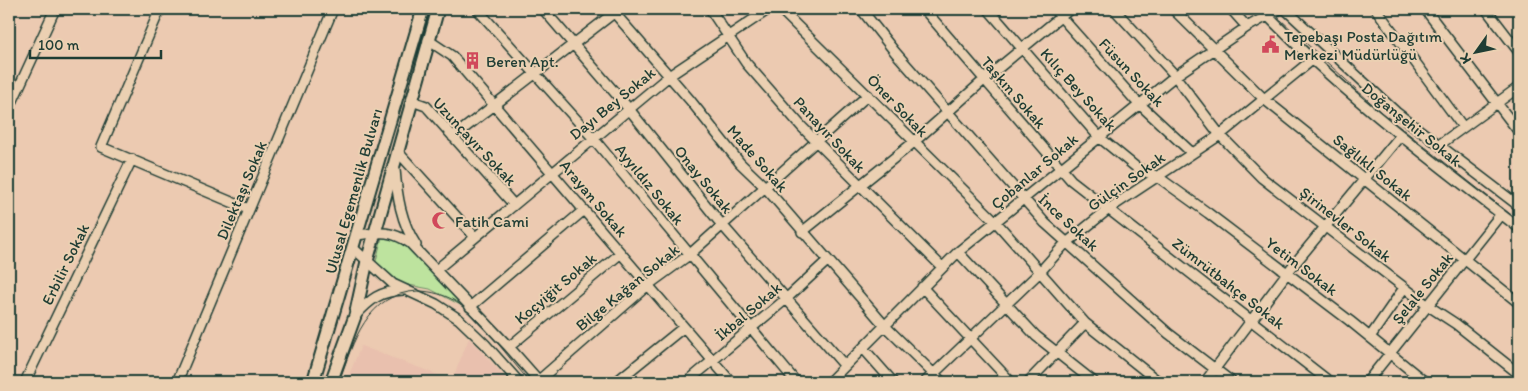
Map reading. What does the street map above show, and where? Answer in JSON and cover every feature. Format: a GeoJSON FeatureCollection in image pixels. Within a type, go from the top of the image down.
{"type":"FeatureCollection","features":[{"type":"Feature","properties":{"kind":"main road","name":"Ulusal Egemenlik Bulvarı"},"geometry":{"type":"LineString","coordinates":[[313,382],[423,9]]}},
{"type":"Feature","properties":{"kind":"main road","name":"Ulusal Egemenlik Bulvarı"},"geometry":{"type":"LineString","coordinates":[[331,382],[355,316],[367,261],[438,9]]}},
{"type":"Feature","properties":{"kind":"street"},"geometry":{"type":"LineString","coordinates":[[9,106],[55,9]]}},
{"type":"Feature","properties":{"kind":"street"},"geometry":{"type":"LineString","coordinates":[[160,9],[101,147],[248,209]]}},
{"type":"Feature","properties":{"kind":"street","name":"Dilektaşı Sokak"},"geometry":{"type":"LineString","coordinates":[[177,382],[333,9]]}},
{"type":"Feature","properties":{"kind":"street","name":"Ayyıldız Sokak"},"geometry":{"type":"LineString","coordinates":[[477,9],[593,138],[796,382]]}},
{"type":"Feature","properties":{"kind":"street","name":"Onay Sokak"},"geometry":{"type":"LineString","coordinates":[[543,9],[629,108],[722,225],[845,366]]}},
{"type":"Feature","properties":{"kind":"street","name":"Panayır Sokak"},"geometry":{"type":"LineString","coordinates":[[710,9],[746,63],[814,141],[942,267]]}},
{"type":"Feature","properties":{"kind":"street","name":"Dayı Bey Sokak"},"geometry":{"type":"LineString","coordinates":[[436,270],[669,76],[769,9]]}},
{"type":"Feature","properties":{"kind":"street","name":"Öner Sokak"},"geometry":{"type":"LineString","coordinates":[[780,9],[996,222],[1040,272]]}},
{"type":"Feature","properties":{"kind":"street","name":"İnce Sokak"},"geometry":{"type":"LineString","coordinates":[[861,9],[1023,200],[1045,223],[1168,333],[1232,382]]}},
{"type":"Feature","properties":{"kind":"street","name":"Taşkın Sokak"},"geometry":{"type":"LineString","coordinates":[[924,9],[1071,180],[1110,208]]}},
{"type":"Feature","properties":{"kind":"street","name":"Kılıç Bey Sokak"},"geometry":{"type":"LineString","coordinates":[[988,9],[1099,137],[1137,168],[1158,177]]}},
{"type":"Feature","properties":{"kind":"street","name":"Füsun Sokak"},"geometry":{"type":"LineString","coordinates":[[1054,9],[1139,104],[1192,153]]}},
{"type":"Feature","properties":{"kind":"street"},"geometry":{"type":"LineString","coordinates":[[802,232],[914,142],[984,80],[1070,9]]}},
{"type":"Feature","properties":{"kind":"street","name":"Şirinevler Sokak"},"geometry":{"type":"LineString","coordinates":[[1114,9],[1175,76],[1220,135],[1262,178],[1427,306],[1456,324],[1519,374]]}},
{"type":"Feature","properties":{"kind":"street","name":"Sağlıklı Sokak"},"geometry":{"type":"LineString","coordinates":[[1173,9],[1264,99],[1519,302]]}},
{"type":"Feature","properties":{"kind":"street"},"geometry":{"type":"LineString","coordinates":[[1231,9],[1248,27]]}},
{"type":"Feature","properties":{"kind":"street","name":"Doğanşehir Sokak"},"geometry":{"type":"LineString","coordinates":[[1261,9],[1312,60],[1400,136],[1519,228]]}},
{"type":"Feature","properties":{"kind":"street","name":"Çobanlar Sokak"},"geometry":{"type":"LineString","coordinates":[[829,382],[958,252],[1175,76],[1248,27],[1269,17],[1280,9]]}},
{"type":"Feature","properties":{"kind":"street"},"geometry":{"type":"LineString","coordinates":[[1285,9],[1396,112],[1519,206]]}},
{"type":"Feature","properties":{"kind":"street"},"geometry":{"type":"LineString","coordinates":[[1376,9],[1463,127]]}},
{"type":"Feature","properties":{"kind":"street"},"geometry":{"type":"LineString","coordinates":[[1425,9],[1519,132]]}},
{"type":"Feature","properties":{"kind":"street"},"geometry":{"type":"LineString","coordinates":[[1486,9],[1519,52]]}},
{"type":"Feature","properties":{"kind":"street"},"geometry":{"type":"LineString","coordinates":[[453,137],[615,10]]}},
{"type":"Feature","properties":{"kind":"street","name":"Made Sokak"},"geometry":{"type":"LineString","coordinates":[[615,10],[740,163],[764,187],[885,326],[942,382]]}},
{"type":"Feature","properties":{"kind":"street","name":"Arayan Sokak"},"geometry":{"type":"LineString","coordinates":[[428,40],[452,56],[731,382]]}},
{"type":"Feature","properties":{"kind":"street","name":"Gülçin Sokak"},"geometry":{"type":"LineString","coordinates":[[925,382],[1040,272],[1068,242],[1110,208],[1220,135],[1312,60]]}},
{"type":"Feature","properties":{"kind":"street"},"geometry":{"type":"LineString","coordinates":[[1440,145],[1519,87]]}},
{"type":"Feature","properties":{"kind":"street","name":"Bilge Kağan Sokak"},"geometry":{"type":"LineString","coordinates":[[539,382],[648,285],[689,255],[814,141],[868,95]]}},
{"type":"Feature","properties":{"kind":"street","name":"Uzunçayır Sokak"},"geometry":{"type":"LineString","coordinates":[[412,101],[426,106],[514,205]]}},
{"type":"Feature","properties":{"kind":"street"},"geometry":{"type":"LineString","coordinates":[[1205,382],[1217,369],[1287,273],[1400,136]]}},
{"type":"Feature","properties":{"kind":"street"},"geometry":{"type":"LineString","coordinates":[[398,152],[475,237]]}},
{"type":"Feature","properties":{"kind":"street","name":"Erbilir Sokak"},"geometry":{"type":"LineString","coordinates":[[24,382],[132,159]]}},
{"type":"Feature","properties":{"kind":"street"},"geometry":{"type":"LineString","coordinates":[[395,165],[397,195],[403,219],[424,258]]}},
{"type":"Feature","properties":{"kind":"street","name":"Yetim Sokak"},"geometry":{"type":"LineString","coordinates":[[1158,177],[1287,273],[1425,382]]}},
{"type":"Feature","properties":{"kind":"street","name":"Zümrütbahçe Sokak"},"geometry":{"type":"LineString","coordinates":[[1110,208],[1330,382]]}},
{"type":"Feature","properties":{"kind":"street"},"geometry":{"type":"LineString","coordinates":[[470,307],[584,210]]}},
{"type":"Feature","properties":{"kind":"street","name":"Şelale Sokak"},"geometry":{"type":"LineString","coordinates":[[1368,382],[1389,353],[1501,214]]}},
{"type":"Feature","properties":{"kind":"street"},"geometry":{"type":"LineString","coordinates":[[357,235],[376,233],[397,235],[410,243],[509,347],[539,382]]}},
{"type":"Feature","properties":{"kind":"street"},"geometry":{"type":"LineString","coordinates":[[353,248],[380,274],[404,290],[436,304],[459,319],[485,344],[519,382]]}},
{"type":"Feature","properties":{"kind":"street"},"geometry":{"type":"LineString","coordinates":[[958,252],[1006,305],[1056,353],[1094,382]]}},
{"type":"Feature","properties":{"kind":"street","name":"Koçyiğit Sokak"},"geometry":{"type":"LineString","coordinates":[[509,347],[621,253]]}},
{"type":"Feature","properties":{"kind":"street","name":"İkbal Sokak"},"geometry":{"type":"LineString","coordinates":[[687,382],[786,299],[827,261]]}},
{"type":"Feature","properties":{"kind":"street"},"geometry":{"type":"LineString","coordinates":[[1040,272],[1085,323],[1159,382]]}},
{"type":"Feature","properties":{"kind":"street"},"geometry":{"type":"LineString","coordinates":[[922,287],[1011,382]]}},
{"type":"Feature","properties":{"kind":"street"},"geometry":{"type":"LineString","coordinates":[[1370,337],[1404,288]]}},
{"type":"Feature","properties":{"kind":"street"},"geometry":{"type":"LineString","coordinates":[[355,316],[376,296],[386,292],[404,290]]}},
{"type":"Feature","properties":{"kind":"street"},"geometry":{"type":"LineString","coordinates":[[1028,382],[1085,323]]}},
{"type":"Feature","properties":{"kind":"street"},"geometry":{"type":"LineString","coordinates":[[616,382],[684,327]]}},
{"type":"Feature","properties":{"kind":"street"},"geometry":{"type":"LineString","coordinates":[[863,348],[893,382]]}},
{"type":"Feature","properties":{"kind":"shaded area"},"geometry":{"type":"Polygon","coordinates":[[[469,338],[509,382],[346,382],[361,346],[452,380],[469,338]]]}},
{"type":"Feature","properties":{"kind":"green space"},"geometry":{"type":"Polygon","coordinates":[[[398,236],[466,308],[430,289],[398,283],[375,265],[382,237],[398,236]]]}},
{"type":"Feature","properties":{"kind":"tram line"},"geometry":{"type":"LineString","coordinates":[[1269,9],[1382,113],[1519,221]]}},
{"type":"Feature","properties":{"kind":"tram line"},"geometry":{"type":"LineString","coordinates":[[339,382],[357,336],[374,310],[386,300],[401,294],[418,291],[439,294],[458,303],[468,311],[487,330],[530,382]]}},
{"type":"Feature","properties":{"kind":"place","name":"Tepebaşı Posta Dağıtım Merkezi Müdürlüğü"},"geometry":{"type":"Point","coordinates":[1270,45]}},
{"type":"Feature","properties":{"kind":"place","name":"Beren Apt."},"geometry":{"type":"Point","coordinates":[472,61]}},
{"type":"Feature","properties":{"kind":"place","name":"Fatih Cami"},"geometry":{"type":"Point","coordinates":[441,221]}}]}
